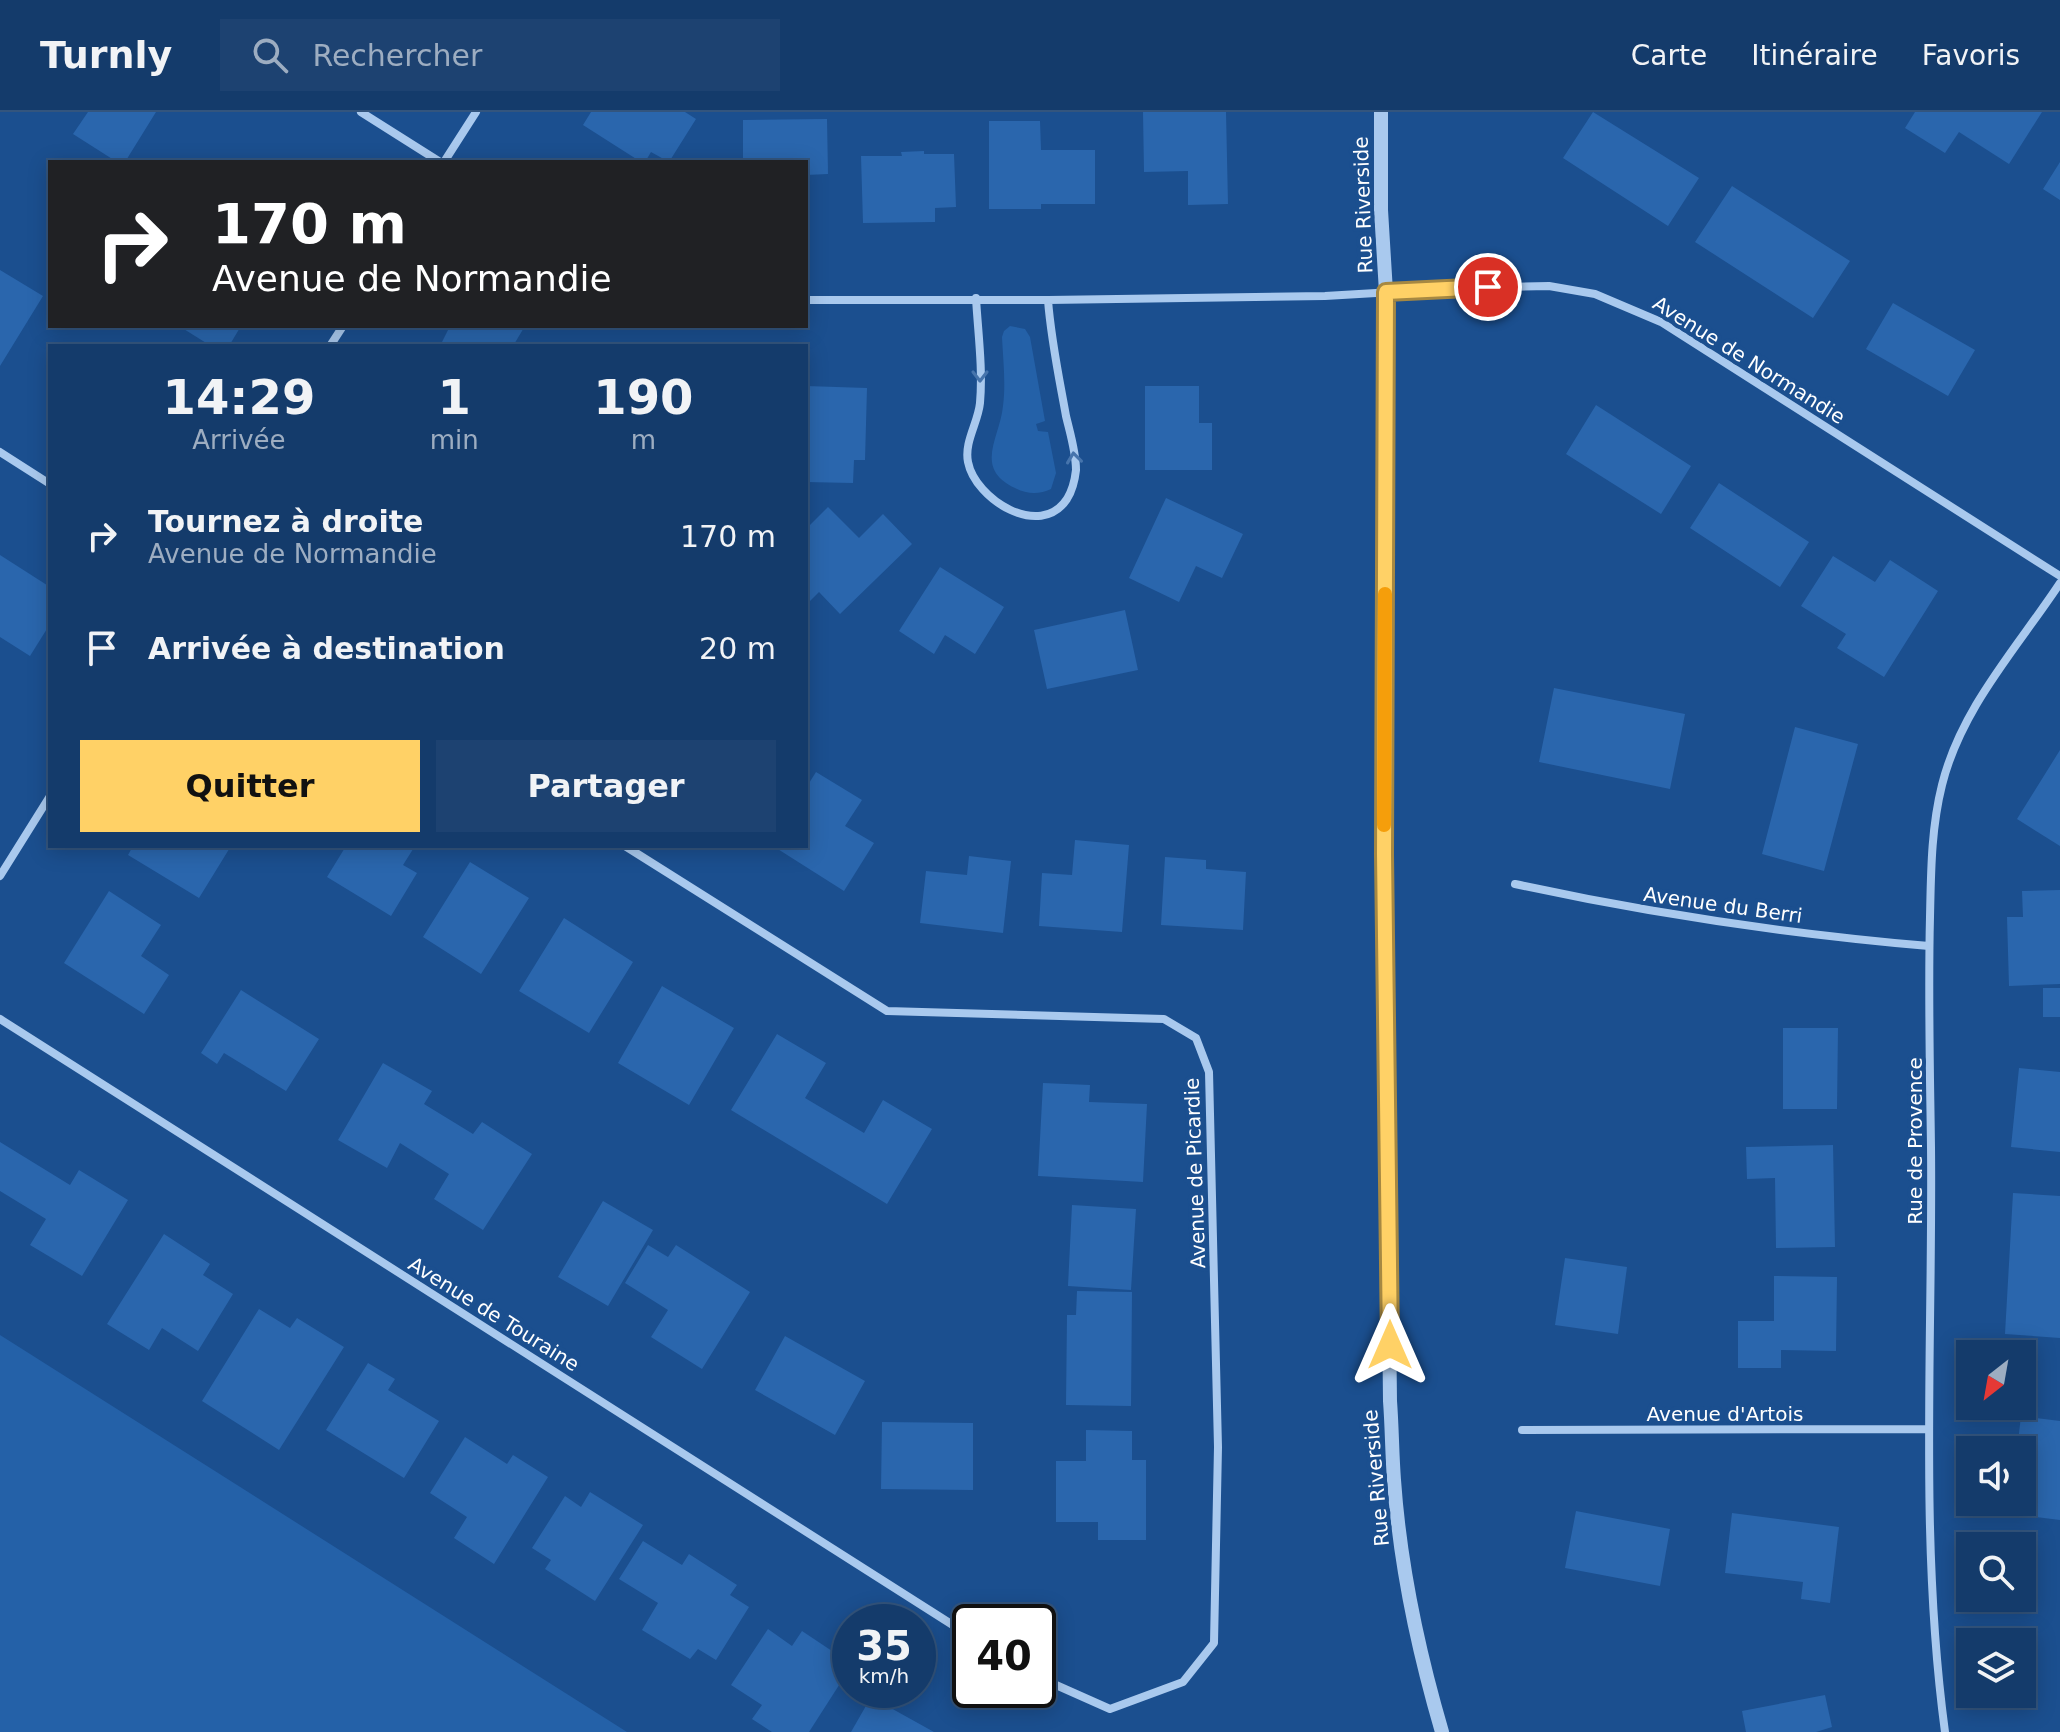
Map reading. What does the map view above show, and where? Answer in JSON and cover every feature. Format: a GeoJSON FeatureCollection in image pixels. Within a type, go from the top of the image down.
{"type":"FeatureCollection","features":[{"type":"Feature","properties":{"kind":"street"},"geometry":{"type":"LineString","coordinates":[[361,112],[439,160]]}},
{"type":"Feature","properties":{"kind":"street"},"geometry":{"type":"LineString","coordinates":[[443,160],[476,112]]}},
{"type":"Feature","properties":{"kind":"street","name":"Rue Riverside"},"geometry":{"type":"LineString","coordinates":[[1381,112],[1381,210],[1386,292],[1384,854],[1390,1401],[1402,1551],[1417,1637],[1442,1732]]}},
{"type":"Feature","properties":{"kind":"street","name":"Avenue de Normandie"},"geometry":{"type":"LineString","coordinates":[[808,300],[1325,296],[1549,286],[1595,294],[1642,312],[1699,345],[2060,576]]}},
{"type":"Feature","properties":{"kind":"street"},"geometry":{"type":"LineString","coordinates":[[976,298],[980,404],[967,460],[971,473],[992,498],[1020,515],[1034,516],[1060,507],[1068,498],[1076,471],[1051,340],[1048,300]]}},
{"type":"Feature","properties":{"kind":"street"},"geometry":{"type":"LineString","coordinates":[[0,452],[48,483]]}},
{"type":"Feature","properties":{"kind":"street","name":"Rue de Provence"},"geometry":{"type":"LineString","coordinates":[[1945,1732],[1935,1643],[1929,1429],[1932,1248],[1929,946],[1933,835],[1942,785],[1953,751],[1988,685],[2060,583]]}},
{"type":"Feature","properties":{"kind":"street"},"geometry":{"type":"LineString","coordinates":[[0,876],[48,799]]}},
{"type":"Feature","properties":{"kind":"street","name":"Avenue de Picardie"},"geometry":{"type":"LineString","coordinates":[[628,848],[887,1011],[1164,1019],[1196,1038],[1209,1072],[1218,1478],[1214,1643],[1183,1682],[1110,1709],[1056,1685]]}},
{"type":"Feature","properties":{"kind":"street","name":"Avenue du Berri"},"geometry":{"type":"LineString","coordinates":[[1515,884],[1716,922],[1929,946]]}},
{"type":"Feature","properties":{"kind":"street","name":"Avenue de Touraine"},"geometry":{"type":"LineString","coordinates":[[0,1019],[952,1625]]}},
{"type":"Feature","properties":{"kind":"street","name":"Avenue d'Artois"},"geometry":{"type":"LineString","coordinates":[[1522,1430],[1929,1429]]}},
{"type":"Feature","properties":{"kind":"shaded area"},"geometry":{"type":"Polygon","coordinates":[[[1010,326],[1025,329],[1030,337],[1045,421],[1036,424],[1038,431],[1048,432],[1056,473],[1051,489],[1042,492],[1028,493],[1015,488],[1002,480],[992,462],[1004,398],[1002,337],[1010,326]]]}},
{"type":"Feature","properties":{"kind":"shaded area"},"geometry":{"type":"Polygon","coordinates":[[[0,1335],[627,1732],[0,1732],[0,1335]]]}},
{"type":"Feature","properties":{"kind":"building"},"geometry":{"type":"Polygon","coordinates":[[[88,112],[156,112],[126,160],[114,160],[73,134],[88,112]]]}},
{"type":"Feature","properties":{"kind":"building"},"geometry":{"type":"Polygon","coordinates":[[[591,112],[685,112],[696,119],[670,160],[651,152],[646,160],[638,160],[583,125],[591,112]]]}},
{"type":"Feature","properties":{"kind":"building"},"geometry":{"type":"Polygon","coordinates":[[[1143,112],[1226,112],[1228,204],[1188,205],[1188,171],[1144,172],[1143,112]]]}},
{"type":"Feature","properties":{"kind":"building"},"geometry":{"type":"Polygon","coordinates":[[[1593,112],[1699,178],[1668,226],[1563,158],[1593,112]]]}},
{"type":"Feature","properties":{"kind":"building"},"geometry":{"type":"Polygon","coordinates":[[[1915,112],[2042,112],[2009,164],[1959,132],[1945,153],[1905,128],[1915,112]]]}},
{"type":"Feature","properties":{"kind":"building"},"geometry":{"type":"Polygon","coordinates":[[[827,119],[828,174],[808,175],[808,160],[743,160],[743,120],[827,119]]]}},
{"type":"Feature","properties":{"kind":"building"},"geometry":{"type":"Polygon","coordinates":[[[989,121],[1040,121],[1041,150],[1095,150],[1095,204],[1041,204],[1041,209],[989,209],[989,121]]]}},
{"type":"Feature","properties":{"kind":"building"},"geometry":{"type":"Polygon","coordinates":[[[924,151],[924,154],[954,154],[956,207],[935,208],[935,222],[863,223],[861,156],[902,156],[901,152],[924,151]]]}},
{"type":"Feature","properties":{"kind":"building"},"geometry":{"type":"Polygon","coordinates":[[[2060,162],[2060,200],[2043,189],[2060,162]]]}},
{"type":"Feature","properties":{"kind":"building"},"geometry":{"type":"Polygon","coordinates":[[[1732,186],[1850,261],[1813,318],[1695,242],[1732,186]]]}},
{"type":"Feature","properties":{"kind":"building"},"geometry":{"type":"Polygon","coordinates":[[[0,270],[43,296],[0,366],[0,270]]]}},
{"type":"Feature","properties":{"kind":"building"},"geometry":{"type":"Polygon","coordinates":[[[1893,303],[1975,350],[1948,396],[1866,349],[1893,303]]]}},
{"type":"Feature","properties":{"kind":"building"},"geometry":{"type":"Polygon","coordinates":[[[182,328],[240,328],[230,344],[208,344],[182,328]]]}},
{"type":"Feature","properties":{"kind":"building"},"geometry":{"type":"Polygon","coordinates":[[[449,328],[524,328],[514,344],[441,344],[449,328]]]}},
{"type":"Feature","properties":{"kind":"building"},"geometry":{"type":"Polygon","coordinates":[[[808,386],[867,388],[865,460],[854,460],[853,483],[808,482],[808,386]]]}},
{"type":"Feature","properties":{"kind":"building"},"geometry":{"type":"Polygon","coordinates":[[[1145,386],[1199,386],[1199,423],[1212,423],[1212,470],[1145,470],[1145,386]]]}},
{"type":"Feature","properties":{"kind":"building"},"geometry":{"type":"Polygon","coordinates":[[[1596,405],[1691,466],[1661,514],[1566,454],[1596,405]]]}},
{"type":"Feature","properties":{"kind":"building"},"geometry":{"type":"Polygon","coordinates":[[[1719,483],[1809,542],[1780,587],[1690,528],[1719,483]]]}},
{"type":"Feature","properties":{"kind":"building"},"geometry":{"type":"Polygon","coordinates":[[[1166,498],[1243,534],[1222,578],[1196,566],[1179,602],[1129,578],[1166,498]]]}},
{"type":"Feature","properties":{"kind":"building"},"geometry":{"type":"Polygon","coordinates":[[[828,507],[859,538],[883,514],[912,544],[840,614],[819,592],[808,600],[808,527],[828,507]]]}},
{"type":"Feature","properties":{"kind":"building"},"geometry":{"type":"Polygon","coordinates":[[[0,555],[48,586],[48,627],[30,656],[0,637],[0,555]]]}},
{"type":"Feature","properties":{"kind":"building"},"geometry":{"type":"Polygon","coordinates":[[[1833,556],[1875,582],[1890,560],[1938,591],[1884,677],[1837,648],[1846,634],[1801,606],[1833,556]]]}},
{"type":"Feature","properties":{"kind":"building"},"geometry":{"type":"Polygon","coordinates":[[[940,567],[1004,607],[975,654],[945,635],[934,654],[899,631],[940,567]]]}},
{"type":"Feature","properties":{"kind":"building"},"geometry":{"type":"Polygon","coordinates":[[[1125,610],[1138,670],[1047,689],[1034,630],[1125,610]]]}},
{"type":"Feature","properties":{"kind":"building"},"geometry":{"type":"Polygon","coordinates":[[[1554,688],[1685,714],[1670,789],[1539,762],[1554,688]]]}},
{"type":"Feature","properties":{"kind":"building"},"geometry":{"type":"Polygon","coordinates":[[[1795,727],[1858,744],[1824,871],[1762,854],[1795,727]]]}},
{"type":"Feature","properties":{"kind":"building"},"geometry":{"type":"Polygon","coordinates":[[[2060,750],[2060,846],[2017,819],[2060,750]]]}},
{"type":"Feature","properties":{"kind":"building"},"geometry":{"type":"Polygon","coordinates":[[[816,772],[862,800],[845,826],[874,843],[844,891],[776,848],[808,848],[808,785],[816,772]]]}},
{"type":"Feature","properties":{"kind":"building"},"geometry":{"type":"Polygon","coordinates":[[[1075,840],[1129,845],[1122,932],[1039,926],[1042,873],[1072,875],[1075,840]]]}},
{"type":"Feature","properties":{"kind":"building"},"geometry":{"type":"Polygon","coordinates":[[[132,848],[230,848],[199,898],[128,855],[132,848]]]}},
{"type":"Feature","properties":{"kind":"building"},"geometry":{"type":"Polygon","coordinates":[[[345,848],[414,848],[403,865],[417,873],[391,916],[327,877],[345,848]]]}},
{"type":"Feature","properties":{"kind":"building"},"geometry":{"type":"Polygon","coordinates":[[[969,856],[1011,861],[1003,933],[920,923],[926,871],[967,875],[969,856]]]}},
{"type":"Feature","properties":{"kind":"building"},"geometry":{"type":"Polygon","coordinates":[[[1165,857],[1206,860],[1206,869],[1246,872],[1243,930],[1161,925],[1165,857]]]}},
{"type":"Feature","properties":{"kind":"building"},"geometry":{"type":"Polygon","coordinates":[[[470,862],[529,898],[481,974],[423,937],[470,862]]]}},
{"type":"Feature","properties":{"kind":"building"},"geometry":{"type":"Polygon","coordinates":[[[2060,890],[2060,984],[2009,986],[2007,917],[2023,917],[2022,891],[2060,890]]]}},
{"type":"Feature","properties":{"kind":"building"},"geometry":{"type":"Polygon","coordinates":[[[109,891],[161,925],[141,956],[169,975],[144,1014],[64,963],[109,891]]]}},
{"type":"Feature","properties":{"kind":"building"},"geometry":{"type":"Polygon","coordinates":[[[564,918],[633,962],[589,1033],[519,991],[564,918]]]}},
{"type":"Feature","properties":{"kind":"building"},"geometry":{"type":"Polygon","coordinates":[[[662,986],[734,1028],[689,1105],[618,1063],[662,986]]]}},
{"type":"Feature","properties":{"kind":"building"},"geometry":{"type":"Polygon","coordinates":[[[2043,988],[2060,988],[2060,1017],[2043,1017],[2043,988]]]}},
{"type":"Feature","properties":{"kind":"building"},"geometry":{"type":"Polygon","coordinates":[[[241,990],[319,1039],[286,1091],[224,1053],[217,1064],[201,1053],[241,990]]]}},
{"type":"Feature","properties":{"kind":"building"},"geometry":{"type":"Polygon","coordinates":[[[1783,1028],[1838,1028],[1837,1109],[1783,1109],[1783,1028]]]}},
{"type":"Feature","properties":{"kind":"building"},"geometry":{"type":"Polygon","coordinates":[[[777,1034],[826,1063],[805,1098],[864,1133],[883,1100],[932,1129],[887,1204],[731,1110],[777,1034]]]}},
{"type":"Feature","properties":{"kind":"building"},"geometry":{"type":"Polygon","coordinates":[[[383,1063],[432,1091],[424,1104],[473,1134],[482,1122],[532,1154],[483,1230],[434,1199],[449,1174],[400,1143],[387,1168],[338,1140],[383,1063]]]}},
{"type":"Feature","properties":{"kind":"building"},"geometry":{"type":"Polygon","coordinates":[[[2019,1068],[2060,1072],[2060,1152],[2011,1147],[2019,1068]]]}},
{"type":"Feature","properties":{"kind":"building"},"geometry":{"type":"Polygon","coordinates":[[[1043,1083],[1090,1085],[1089,1102],[1147,1104],[1143,1182],[1038,1176],[1043,1083]]]}},
{"type":"Feature","properties":{"kind":"building"},"geometry":{"type":"Polygon","coordinates":[[[0,1142],[70,1185],[79,1170],[128,1200],[82,1276],[30,1245],[46,1219],[0,1191],[0,1142]]]}},
{"type":"Feature","properties":{"kind":"building"},"geometry":{"type":"Polygon","coordinates":[[[1833,1145],[1835,1247],[1776,1248],[1775,1178],[1747,1179],[1746,1147],[1833,1145]]]}},
{"type":"Feature","properties":{"kind":"building"},"geometry":{"type":"Polygon","coordinates":[[[2013,1193],[2060,1196],[2060,1338],[2005,1334],[2013,1193]]]}},
{"type":"Feature","properties":{"kind":"building"},"geometry":{"type":"Polygon","coordinates":[[[603,1201],[653,1230],[608,1306],[558,1277],[603,1201]]]}},
{"type":"Feature","properties":{"kind":"building"},"geometry":{"type":"Polygon","coordinates":[[[1072,1205],[1136,1209],[1131,1290],[1068,1286],[1072,1205]]]}},
{"type":"Feature","properties":{"kind":"building"},"geometry":{"type":"Polygon","coordinates":[[[164,1234],[210,1264],[203,1275],[233,1294],[198,1351],[162,1328],[149,1350],[107,1324],[164,1234]]]}},
{"type":"Feature","properties":{"kind":"building"},"geometry":{"type":"Polygon","coordinates":[[[648,1245],[668,1257],[676,1245],[750,1292],[702,1369],[651,1337],[668,1310],[625,1283],[648,1245]]]}},
{"type":"Feature","properties":{"kind":"building"},"geometry":{"type":"Polygon","coordinates":[[[1565,1258],[1627,1267],[1618,1334],[1555,1325],[1565,1258]]]}},
{"type":"Feature","properties":{"kind":"building"},"geometry":{"type":"Polygon","coordinates":[[[1774,1276],[1837,1277],[1836,1351],[1781,1350],[1781,1368],[1738,1368],[1738,1321],[1774,1321],[1774,1276]]]}},
{"type":"Feature","properties":{"kind":"building"},"geometry":{"type":"Polygon","coordinates":[[[1077,1291],[1132,1292],[1131,1406],[1066,1405],[1067,1315],[1076,1315],[1077,1291]]]}},
{"type":"Feature","properties":{"kind":"building"},"geometry":{"type":"Polygon","coordinates":[[[259,1309],[290,1328],[297,1318],[344,1347],[279,1450],[202,1401],[259,1309]]]}},
{"type":"Feature","properties":{"kind":"building"},"geometry":{"type":"Polygon","coordinates":[[[785,1336],[865,1381],[835,1435],[755,1390],[785,1336]]]}},
{"type":"Feature","properties":{"kind":"building"},"geometry":{"type":"Polygon","coordinates":[[[368,1363],[395,1379],[388,1390],[439,1421],[404,1478],[326,1430],[368,1363]]]}},
{"type":"Feature","properties":{"kind":"building"},"geometry":{"type":"Polygon","coordinates":[[[2036,1418],[2060,1421],[2060,1520],[2027,1516],[2036,1516],[2036,1436],[2019,1436],[2021,1420],[2036,1418]]]}},
{"type":"Feature","properties":{"kind":"building"},"geometry":{"type":"Polygon","coordinates":[[[882,1422],[973,1423],[973,1490],[881,1489],[882,1422]]]}},
{"type":"Feature","properties":{"kind":"building"},"geometry":{"type":"Polygon","coordinates":[[[1086,1430],[1132,1431],[1132,1460],[1146,1460],[1146,1540],[1098,1540],[1098,1522],[1056,1522],[1056,1461],[1086,1461],[1086,1430]]]}},
{"type":"Feature","properties":{"kind":"building"},"geometry":{"type":"Polygon","coordinates":[[[465,1437],[507,1464],[513,1455],[548,1477],[494,1564],[454,1538],[467,1517],[430,1493],[465,1437]]]}},
{"type":"Feature","properties":{"kind":"building"},"geometry":{"type":"Polygon","coordinates":[[[590,1492],[643,1525],[595,1601],[545,1569],[551,1560],[532,1548],[565,1496],[581,1507],[590,1492]]]}},
{"type":"Feature","properties":{"kind":"building"},"geometry":{"type":"Polygon","coordinates":[[[1576,1511],[1670,1529],[1660,1586],[1565,1568],[1576,1511]]]}},
{"type":"Feature","properties":{"kind":"building"},"geometry":{"type":"Polygon","coordinates":[[[1732,1513],[1839,1527],[1830,1603],[1801,1599],[1803,1582],[1725,1573],[1732,1513]]]}},
{"type":"Feature","properties":{"kind":"building"},"geometry":{"type":"Polygon","coordinates":[[[643,1541],[682,1565],[689,1554],[737,1585],[730,1595],[749,1607],[716,1660],[698,1649],[690,1659],[642,1630],[658,1603],[619,1579],[643,1541]]]}},
{"type":"Feature","properties":{"kind":"building"},"geometry":{"type":"Polygon","coordinates":[[[768,1629],[792,1646],[802,1631],[832,1651],[832,1696],[809,1732],[772,1732],[752,1719],[762,1705],[731,1685],[768,1629]]]}},
{"type":"Feature","properties":{"kind":"building"},"geometry":{"type":"Polygon","coordinates":[[[1825,1695],[1832,1727],[1816,1732],[1746,1732],[1742,1711],[1825,1695]]]}},
{"type":"Feature","properties":{"kind":"building"},"geometry":{"type":"Polygon","coordinates":[[[865,1708],[891,1708],[934,1732],[851,1732],[865,1708]]]}},
{"type":"Feature","properties":{"kind":"slow traffic"},"geometry":{"type":"LineString","coordinates":[[1384,825],[1385,594]]}},
{"type":"Feature","properties":{"kind":"route"},"geometry":{"type":"LineString","coordinates":[[1390,1345],[1384,854],[1386,292],[1488,287]]}}]}
